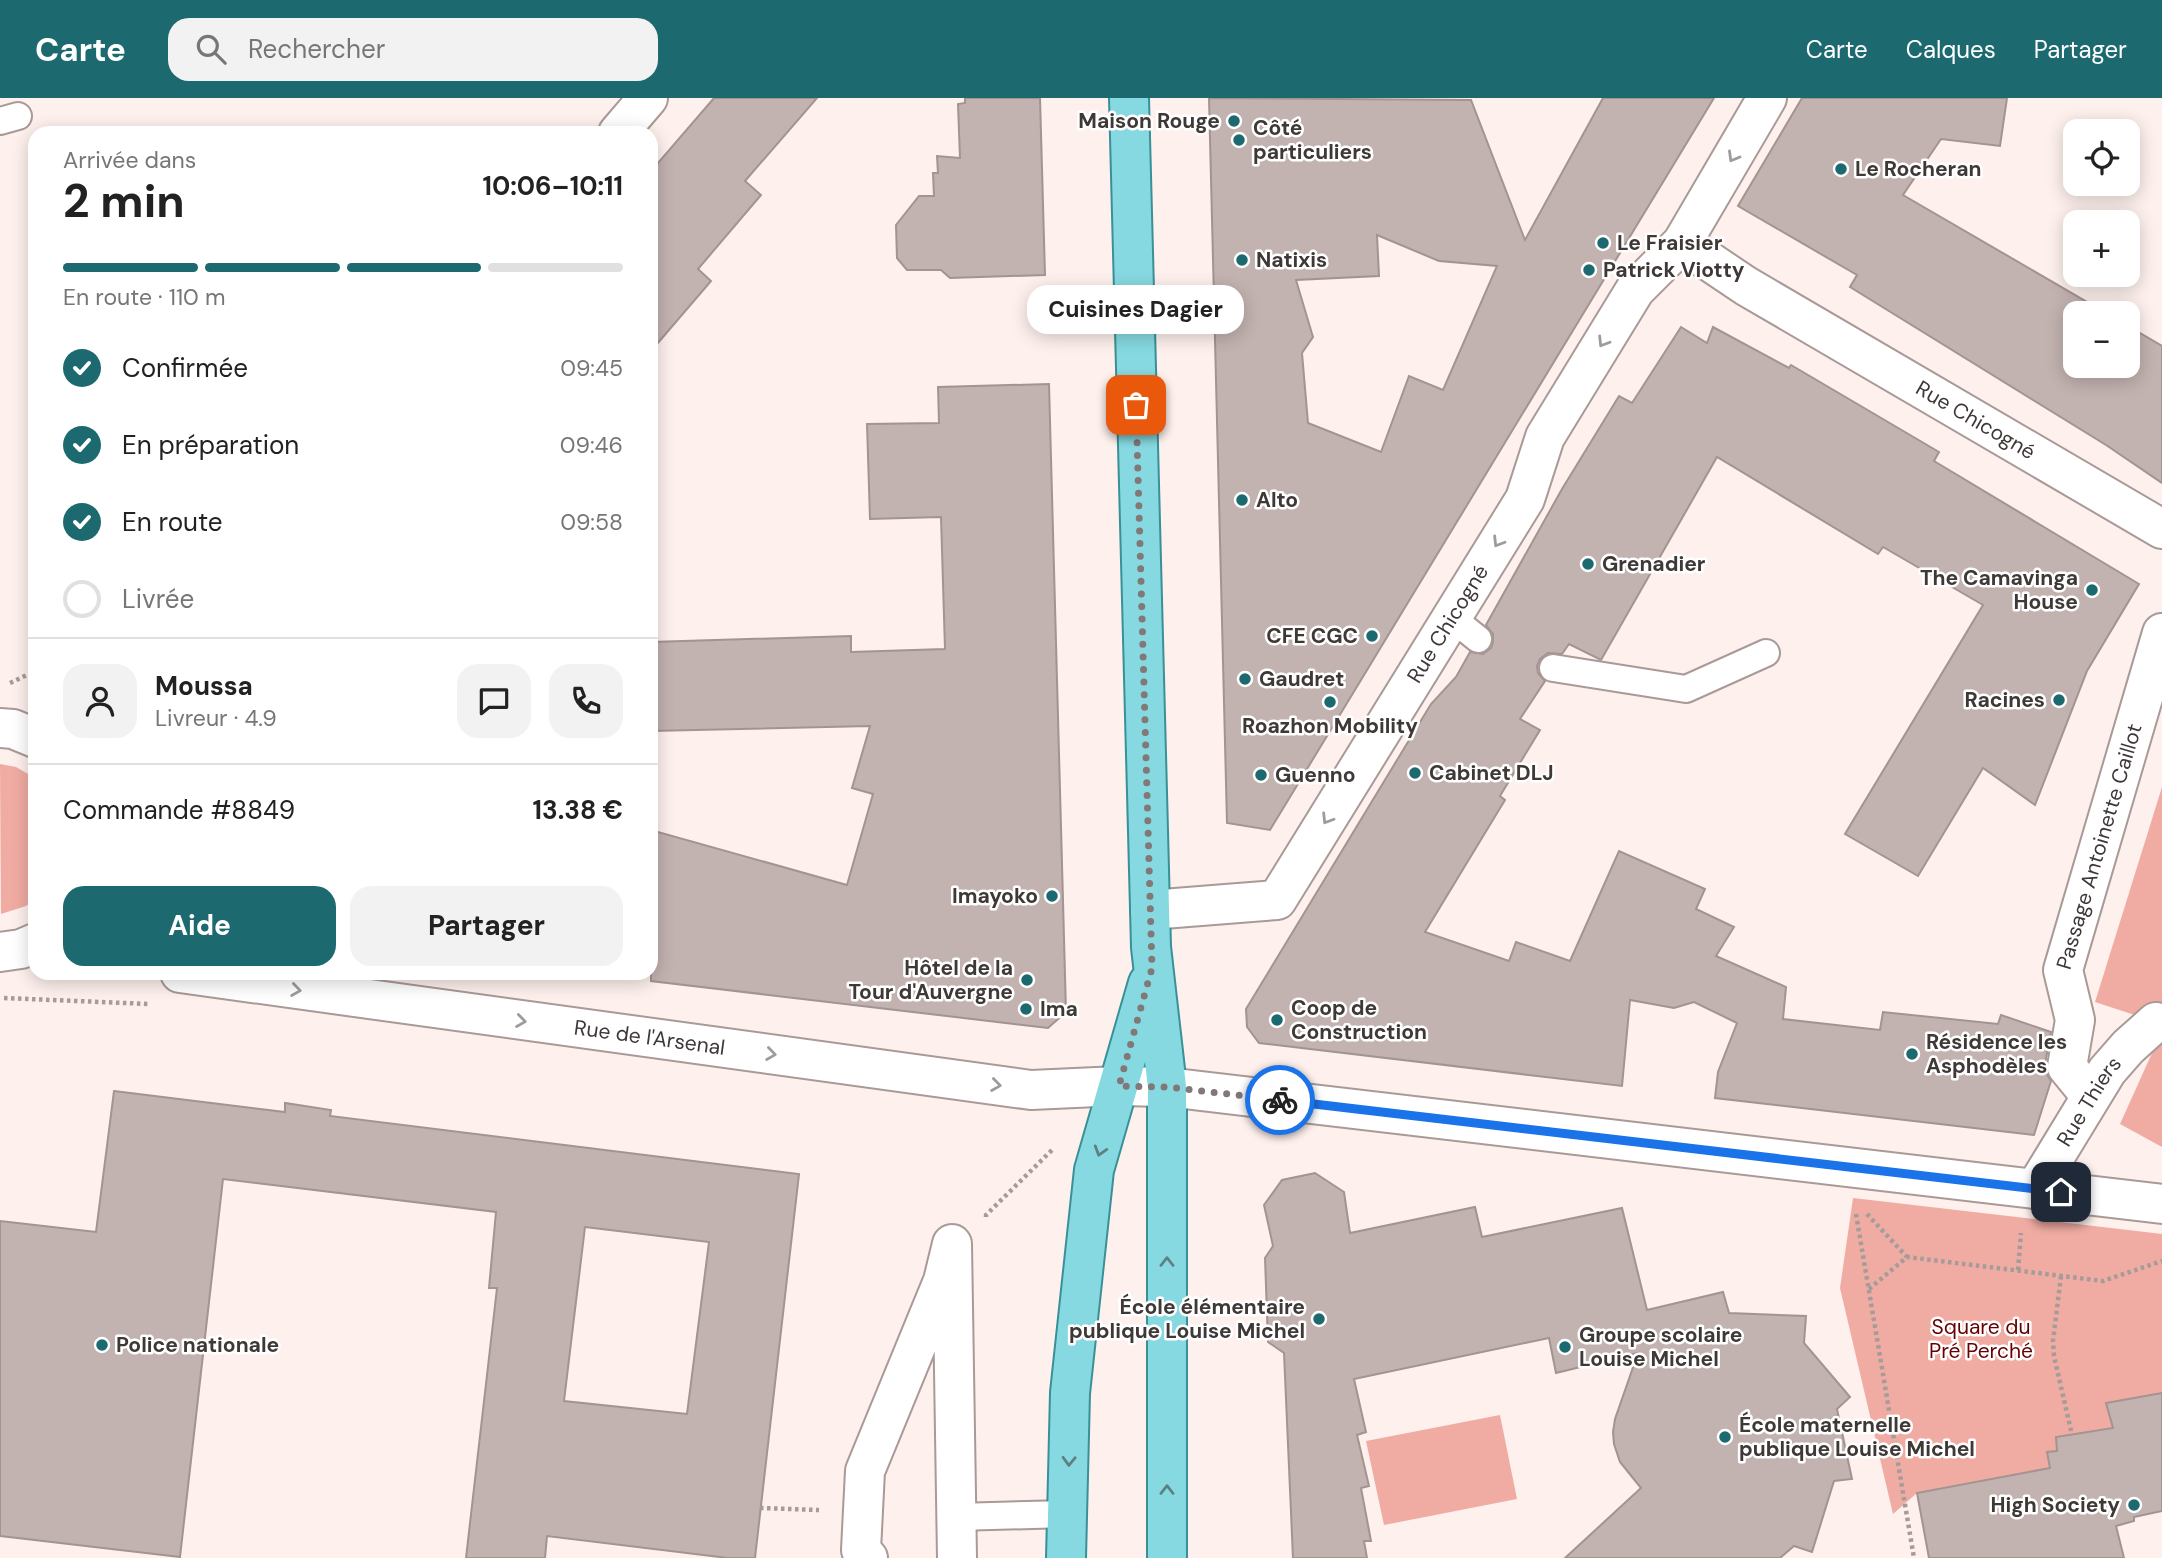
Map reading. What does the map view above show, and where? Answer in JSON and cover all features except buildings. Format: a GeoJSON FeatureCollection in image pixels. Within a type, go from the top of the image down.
{"type":"FeatureCollection","features":[{"type":"Feature","properties":{"kind":"main road"},"geometry":{"type":"LineString","coordinates":[[1129,98],[1152,968],[1167,1087],[1167,1558]]}},
{"type":"Feature","properties":{"kind":"main road"},"geometry":{"type":"LineString","coordinates":[[1066,1558],[1070,1393],[1094,1170],[1152,968]]}},
{"type":"Feature","properties":{"kind":"street"},"geometry":{"type":"LineString","coordinates":[[624,126],[648,98]]}},
{"type":"Feature","properties":{"kind":"street","name":"Rue Chicogné"},"geometry":{"type":"LineString","coordinates":[[1150,910],[1277,900],[1465,628],[1525,499],[1545,437],[1635,290],[1682,243],[1768,98]]}},
{"type":"Feature","properties":{"kind":"street","name":"Rue Chicogné"},"geometry":{"type":"LineString","coordinates":[[1682,243],[1746,286],[2162,529]]}},
{"type":"Feature","properties":{"kind":"street","name":"Passage Antoinette Caillot"},"geometry":{"type":"LineString","coordinates":[[2090,1095],[2067,1067],[2075,1020],[2063,970],[2162,633]]}},
{"type":"Feature","properties":{"kind":"street"},"geometry":{"type":"LineString","coordinates":[[0,952],[28,946]]}},
{"type":"Feature","properties":{"kind":"street","name":"Rue de l'Arsenal"},"geometry":{"type":"LineString","coordinates":[[229,980],[1031,1090],[1119,1086]]}},
{"type":"Feature","properties":{"kind":"street","name":"Rue Thiers"},"geometry":{"type":"LineString","coordinates":[[2029,1206],[2090,1095],[2128,1047],[2156,1022]]}},
{"type":"Feature","properties":{"kind":"street"},"geometry":{"type":"LineString","coordinates":[[1119,1086],[1167,1087],[1849,1168],[2029,1206],[2162,1204]]}},
{"type":"Feature","properties":{"kind":"street"},"geometry":{"type":"LineString","coordinates":[[868,1558],[861,1550],[865,1471],[943,1281],[952,1244],[957,1558]]}},
{"type":"Feature","properties":{"kind":"lane"},"geometry":{"type":"LineString","coordinates":[[1553,668],[1686,689],[1766,653]]}},
{"type":"Feature","properties":{"kind":"lane"},"geometry":{"type":"LineString","coordinates":[[956,1517],[1067,1514]]}},
{"type":"Feature","properties":{"kind":"path"},"geometry":{"type":"LineString","coordinates":[[10,719],[28,684]]}},
{"type":"Feature","properties":{"kind":"path"},"geometry":{"type":"LineString","coordinates":[[0,998],[183,1005],[185,980]]}},
{"type":"Feature","properties":{"kind":"path"},"geometry":{"type":"LineString","coordinates":[[986,1228],[986,1214],[1062,1141]]}},
{"type":"Feature","properties":{"kind":"path"},"geometry":{"type":"LineString","coordinates":[[1849,1168],[1914,1558]]}},
{"type":"Feature","properties":{"kind":"path"},"geometry":{"type":"LineString","coordinates":[[2018,1270],[2029,1206]]}},
{"type":"Feature","properties":{"kind":"path"},"geometry":{"type":"LineString","coordinates":[[1873,1220],[1906,1257],[2103,1281],[2162,1261]]}},
{"type":"Feature","properties":{"kind":"path"},"geometry":{"type":"LineString","coordinates":[[1869,1289],[1906,1257]]}},
{"type":"Feature","properties":{"kind":"path"},"geometry":{"type":"LineString","coordinates":[[2062,1276],[2053,1341],[2072,1435]]}},
{"type":"Feature","properties":{"kind":"path"},"geometry":{"type":"LineString","coordinates":[[760,1508],[862,1511]]}},
{"type":"Feature","properties":{"kind":"green space"},"geometry":{"type":"Polygon","coordinates":[[[0,764],[16,767],[28,774],[28,904],[1,914],[0,764]]]}},
{"type":"Feature","properties":{"kind":"green space"},"geometry":{"type":"Polygon","coordinates":[[[2162,787],[2162,1024],[2095,1002],[2162,787]]]}},
{"type":"Feature","properties":{"kind":"green space"},"geometry":{"type":"Polygon","coordinates":[[[2162,1031],[2162,1147],[2120,1124],[2162,1031]]]}},
{"type":"Feature","properties":{"kind":"green space","name":"Square du Pré Perché"},"geometry":{"type":"Polygon","coordinates":[[[1853,1198],[2162,1234],[2162,1393],[2107,1403],[2113,1428],[2056,1437],[2057,1451],[2047,1453],[2050,1468],[1917,1493],[1893,1514],[1840,1288],[1853,1198]]]}},
{"type":"Feature","properties":{"kind":"green space"},"geometry":{"type":"Polygon","coordinates":[[[1500,1415],[1517,1499],[1384,1525],[1366,1441],[1500,1415]]]}},
{"type":"Feature","properties":{"kind":"way so far"},"geometry":{"type":"LineString","coordinates":[[1136,405],[1152,968],[1119,1086],[1167,1087],[1280,1100]]}},
{"type":"Feature","properties":{"kind":"place","name":"Maison Rouge"},"geometry":{"type":"Point","coordinates":[1234,121]}},
{"type":"Feature","properties":{"kind":"place","name":"Côté particuliers"},"geometry":{"type":"Point","coordinates":[1239,140]}},
{"type":"Feature","properties":{"kind":"place","name":"Le Rocheran"},"geometry":{"type":"Point","coordinates":[1841,169]}},
{"type":"Feature","properties":{"kind":"place","name":"Le Fraisier"},"geometry":{"type":"Point","coordinates":[1603,243]}},
{"type":"Feature","properties":{"kind":"place","name":"Natixis"},"geometry":{"type":"Point","coordinates":[1242,260]}},
{"type":"Feature","properties":{"kind":"place","name":"Patrick Viotty"},"geometry":{"type":"Point","coordinates":[1589,270]}},
{"type":"Feature","properties":{"kind":"place","name":"Cuisines Dagier"},"geometry":{"type":"Point","coordinates":[1136,405]}},
{"type":"Feature","properties":{"kind":"place","name":"Alto"},"geometry":{"type":"Point","coordinates":[1242,500]}},
{"type":"Feature","properties":{"kind":"place","name":"Grenadier"},"geometry":{"type":"Point","coordinates":[1588,564]}},
{"type":"Feature","properties":{"kind":"place","name":"The Camavinga House"},"geometry":{"type":"Point","coordinates":[2092,590]}},
{"type":"Feature","properties":{"kind":"place","name":"CFE CGC"},"geometry":{"type":"Point","coordinates":[1372,636]}},
{"type":"Feature","properties":{"kind":"place","name":"Gaudret"},"geometry":{"type":"Point","coordinates":[1245,679]}},
{"type":"Feature","properties":{"kind":"place","name":"Racines"},"geometry":{"type":"Point","coordinates":[2059,700]}},
{"type":"Feature","properties":{"kind":"place","name":"Roazhon Mobility"},"geometry":{"type":"Point","coordinates":[1330,702]}},
{"type":"Feature","properties":{"kind":"place","name":"Cabinet DLJ"},"geometry":{"type":"Point","coordinates":[1415,773]}},
{"type":"Feature","properties":{"kind":"place","name":"Guenno"},"geometry":{"type":"Point","coordinates":[1261,775]}},
{"type":"Feature","properties":{"kind":"place","name":"Imayoko"},"geometry":{"type":"Point","coordinates":[1052,896]}},
{"type":"Feature","properties":{"kind":"place","name":"Hôtel de la Tour d'Auvergne"},"geometry":{"type":"Point","coordinates":[1027,980]}},
{"type":"Feature","properties":{"kind":"place","name":"Ima"},"geometry":{"type":"Point","coordinates":[1026,1009]}},
{"type":"Feature","properties":{"kind":"place","name":"Coop de Construction"},"geometry":{"type":"Point","coordinates":[1277,1020]}},
{"type":"Feature","properties":{"kind":"place","name":"Résidence les Asphodèles"},"geometry":{"type":"Point","coordinates":[1912,1054]}},
{"type":"Feature","properties":{"kind":"place","name":"École élémentaire publique Louise Michel"},"geometry":{"type":"Point","coordinates":[1319,1319]}},
{"type":"Feature","properties":{"kind":"place","name":"Police nationale"},"geometry":{"type":"Point","coordinates":[102,1345]}},
{"type":"Feature","properties":{"kind":"place","name":"Groupe scolaire Louise Michel"},"geometry":{"type":"Point","coordinates":[1565,1347]}},
{"type":"Feature","properties":{"kind":"place","name":"École maternelle publique Louise Michel"},"geometry":{"type":"Point","coordinates":[1725,1437]}},
{"type":"Feature","properties":{"kind":"place","name":"High Society"},"geometry":{"type":"Point","coordinates":[2134,1505]}},
{"type":"Feature","properties":{"kind":"route"},"geometry":{"type":"LineString","coordinates":[[1280,1100],[2061,1192]]}}]}
